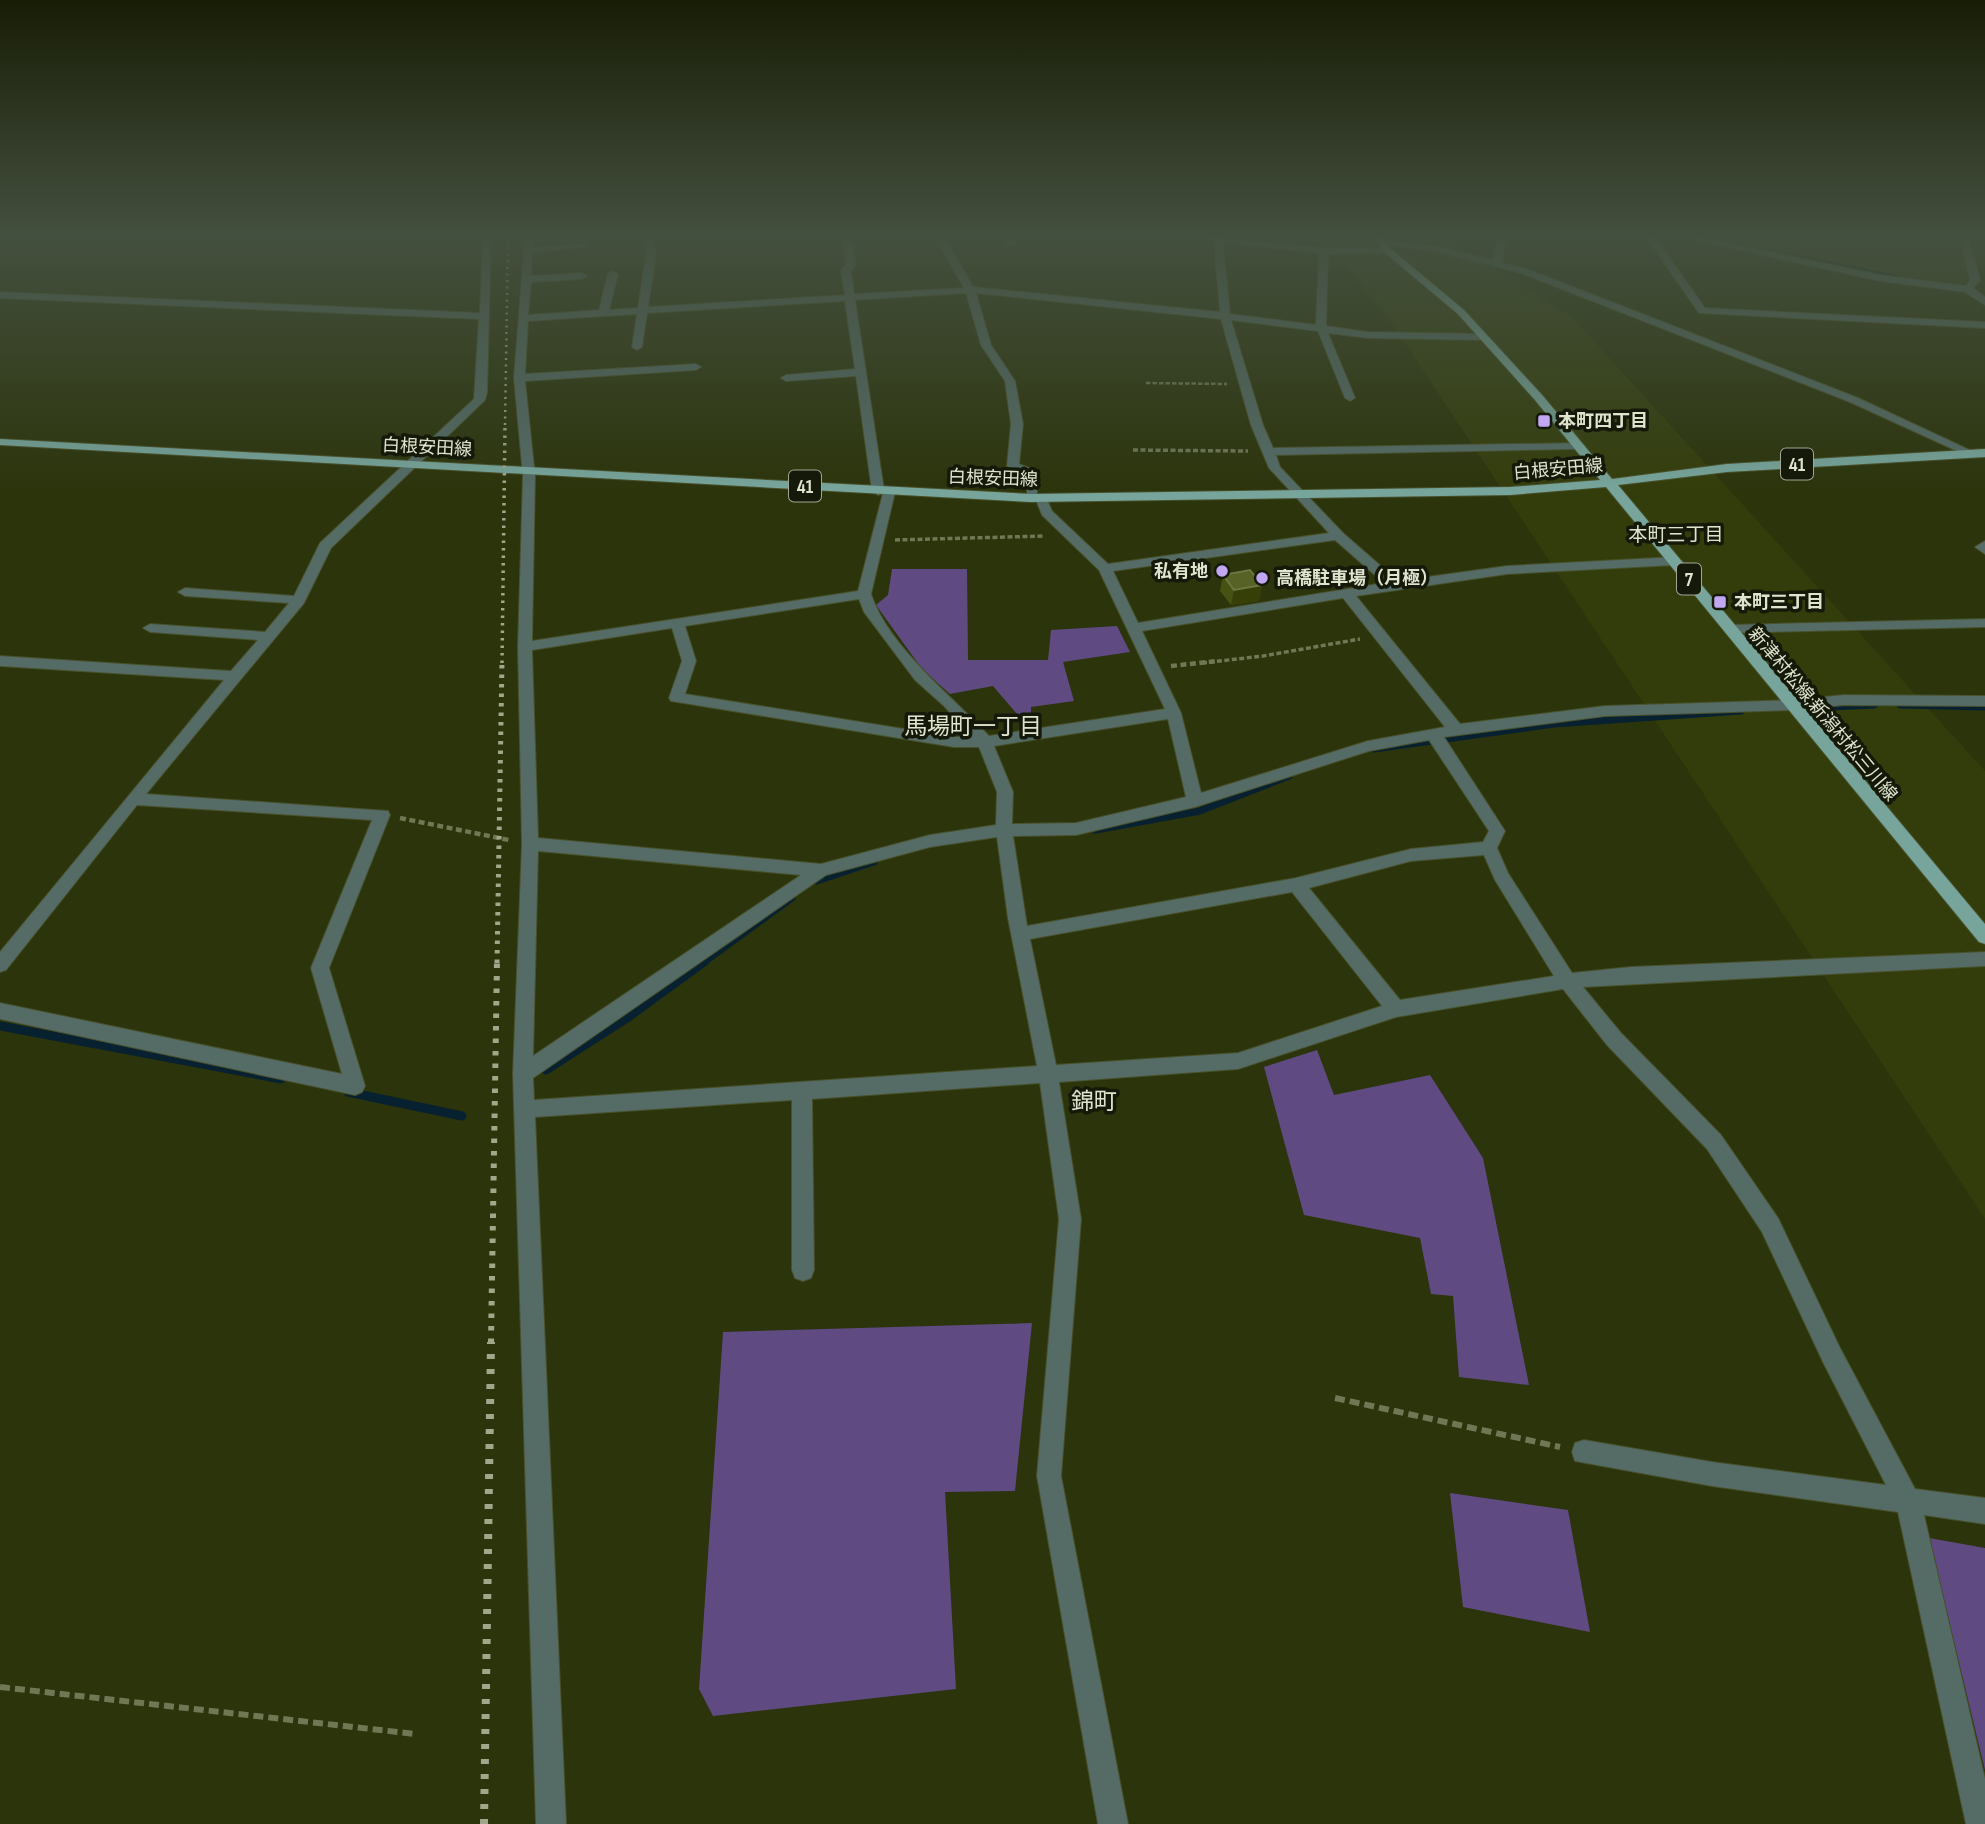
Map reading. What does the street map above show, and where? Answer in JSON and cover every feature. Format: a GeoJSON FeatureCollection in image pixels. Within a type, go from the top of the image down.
{"type":"FeatureCollection","features":[{"type":"Feature","properties":{"kind":"main road","name":"新津村松線;新潟村松三川線"},"geometry":{"type":"LineString","coordinates":[[1470,322],[1610,483],[1985,937]]}},
{"type":"Feature","properties":{"kind":"main road","name":"白根安田線"},"geometry":{"type":"LineString","coordinates":[[0,442],[1036,498],[1510,491],[1610,483],[1727,468],[1982,453]]}},
{"type":"Feature","properties":{"kind":"street"},"geometry":{"type":"LineString","coordinates":[[0,965],[265,636],[299,600],[325,546],[479,400],[482,392],[486,322]]}},
{"type":"Feature","properties":{"kind":"street"},"geometry":{"type":"LineString","coordinates":[[524,322],[519,378],[529,469],[525,648],[530,844],[523,1074],[527,1109],[551,1824]]}},
{"type":"Feature","properties":{"kind":"street"},"geometry":{"type":"LineString","coordinates":[[637,346],[640,322]]}},
{"type":"Feature","properties":{"kind":"street"},"geometry":{"type":"LineString","coordinates":[[854,322],[860,372],[883,491],[877,540],[864,594],[869,609],[920,677],[949,702],[985,742],[1005,792],[1004,831],[1020,934],[1048,1074],[1070,1219],[1049,1476],[1113,1824]]}},
{"type":"Feature","properties":{"kind":"street"},"geometry":{"type":"LineString","coordinates":[[979,322],[986,345],[1010,381],[1017,424],[1013,466],[1033,474],[1036,498],[1046,512],[1105,568],[1174,713],[1195,801]]}},
{"type":"Feature","properties":{"kind":"street"},"geometry":{"type":"LineString","coordinates":[[1227,322],[1245,385],[1275,468],[1296,494],[1338,536],[1394,585]]}},
{"type":"Feature","properties":{"kind":"street"},"geometry":{"type":"LineString","coordinates":[[1278,322],[1368,335],[1484,337]]}},
{"type":"Feature","properties":{"kind":"street"},"geometry":{"type":"LineString","coordinates":[[1321,322],[1350,398]]}},
{"type":"Feature","properties":{"kind":"street"},"geometry":{"type":"LineString","coordinates":[[1649,322],[1982,453]]}},
{"type":"Feature","properties":{"kind":"street"},"geometry":{"type":"LineString","coordinates":[[1927,322],[1985,325]]}},
{"type":"Feature","properties":{"kind":"street"},"geometry":{"type":"LineString","coordinates":[[519,378],[696,367]]}},
{"type":"Feature","properties":{"kind":"street"},"geometry":{"type":"LineString","coordinates":[[786,378],[860,372]]}},
{"type":"Feature","properties":{"kind":"street"},"geometry":{"type":"LineString","coordinates":[[1268,452],[1579,446]]}},
{"type":"Feature","properties":{"kind":"street"},"geometry":{"type":"LineString","coordinates":[[1105,568],[1338,536]]}},
{"type":"Feature","properties":{"kind":"street"},"geometry":{"type":"LineString","coordinates":[[1134,628],[1265,610],[1394,585],[1487,572],[1675,561]]}},
{"type":"Feature","properties":{"kind":"street"},"geometry":{"type":"LineString","coordinates":[[184,592],[299,600]]}},
{"type":"Feature","properties":{"kind":"street"},"geometry":{"type":"LineString","coordinates":[[525,648],[864,594]]}},
{"type":"Feature","properties":{"kind":"street"},"geometry":{"type":"LineString","coordinates":[[1347,594],[1456,730]]}},
{"type":"Feature","properties":{"kind":"street"},"geometry":{"type":"LineString","coordinates":[[677,622],[689,661],[676,698],[954,742],[985,742],[1174,713]]}},
{"type":"Feature","properties":{"kind":"street"},"geometry":{"type":"LineString","coordinates":[[1731,629],[1985,623]]}},
{"type":"Feature","properties":{"kind":"street"},"geometry":{"type":"LineString","coordinates":[[150,628],[265,636]]}},
{"type":"Feature","properties":{"kind":"street"},"geometry":{"type":"LineString","coordinates":[[0,661],[233,676]]}},
{"type":"Feature","properties":{"kind":"street"},"geometry":{"type":"LineString","coordinates":[[523,1074],[821,870],[930,841],[1004,831],[1076,829],[1195,801],[1368,746],[1456,730],[1605,711],[1793,705],[1844,700],[1985,701]]}},
{"type":"Feature","properties":{"kind":"street"},"geometry":{"type":"LineString","coordinates":[[1434,735],[1497,831],[1489,848],[1501,875],[1567,981],[1614,1040],[1714,1142],[1770,1225],[1908,1502],[1981,1824]]}},
{"type":"Feature","properties":{"kind":"street"},"geometry":{"type":"LineString","coordinates":[[0,1011],[355,1086],[320,968],[382,815],[133,799]]}},
{"type":"Feature","properties":{"kind":"street"},"geometry":{"type":"LineString","coordinates":[[530,844],[821,870]]}},
{"type":"Feature","properties":{"kind":"street"},"geometry":{"type":"LineString","coordinates":[[1020,934],[1203,904],[1296,885],[1411,855],[1489,848]]}},
{"type":"Feature","properties":{"kind":"street"},"geometry":{"type":"LineString","coordinates":[[1296,885],[1396,1009]]}},
{"type":"Feature","properties":{"kind":"street"},"geometry":{"type":"LineString","coordinates":[[527,1109],[1238,1060],[1396,1009],[1567,981],[1630,975],[1985,959]]}},
{"type":"Feature","properties":{"kind":"street"},"geometry":{"type":"LineString","coordinates":[[802,1090],[803,1270]]}},
{"type":"Feature","properties":{"kind":"street"},"geometry":{"type":"LineString","coordinates":[[1584,1452],[1712,1474],[1985,1511]]}},
{"type":"Feature","properties":{"kind":"path"},"geometry":{"type":"LineString","coordinates":[[1146,383],[1245,385]]}},
{"type":"Feature","properties":{"kind":"path"},"geometry":{"type":"LineString","coordinates":[[1133,450],[1268,452]]}},
{"type":"Feature","properties":{"kind":"path"},"geometry":{"type":"LineString","coordinates":[[877,540],[1070,535]]}},
{"type":"Feature","properties":{"kind":"path"},"geometry":{"type":"LineString","coordinates":[[1153,668],[1263,656],[1381,635]]}},
{"type":"Feature","properties":{"kind":"path"},"geometry":{"type":"LineString","coordinates":[[382,815],[530,844]]}},
{"type":"Feature","properties":{"kind":"path"},"geometry":{"type":"LineString","coordinates":[[1335,1398],[1584,1452]]}},
{"type":"Feature","properties":{"kind":"path"},"geometry":{"type":"LineString","coordinates":[[0,1687],[415,1734]]}},
{"type":"Feature","properties":{"kind":"shaded area"},"geometry":{"type":"Polygon","coordinates":[[[1391,322],[1577,322],[1985,771],[1985,1219],[1391,322]]]}},
{"type":"Feature","properties":{"kind":"shaded area"},"geometry":{"type":"Polygon","coordinates":[[[892,569],[967,569],[968,660],[1048,660],[1051,630],[1117,626],[1130,652],[1063,662],[1074,701],[1031,707],[1031,719],[1023,721],[993,686],[950,694],[922,669],[876,605],[888,595],[892,569]]]}},
{"type":"Feature","properties":{"kind":"shaded area"},"geometry":{"type":"Polygon","coordinates":[[[1317,1050],[1334,1095],[1430,1075],[1483,1158],[1529,1385],[1459,1377],[1453,1296],[1431,1294],[1420,1238],[1304,1215],[1264,1067],[1317,1050]]]}},
{"type":"Feature","properties":{"kind":"shaded area"},"geometry":{"type":"Polygon","coordinates":[[[1032,1323],[1015,1491],[945,1492],[956,1689],[713,1716],[699,1689],[723,1332],[1032,1323]]]}},
{"type":"Feature","properties":{"kind":"shaded area"},"geometry":{"type":"Polygon","coordinates":[[[1450,1493],[1568,1510],[1590,1632],[1463,1607],[1450,1493]]]}},
{"type":"Feature","properties":{"kind":"shaded area"},"geometry":{"type":"Polygon","coordinates":[[[1929,1538],[1985,1548],[1985,1770],[1929,1538]]]}},
{"type":"Feature","properties":{"kind":"building"},"geometry":{"type":"Polygon","coordinates":[[[1250,570],[1262,585],[1234,590],[1223,575],[1250,570]]]}},
{"type":"Feature","properties":{"kind":"waterway"},"geometry":{"type":"LineString","coordinates":[[1810,708],[1874,705]]}},
{"type":"Feature","properties":{"kind":"waterway"},"geometry":{"type":"LineString","coordinates":[[1900,705],[1985,707]]}},
{"type":"Feature","properties":{"kind":"waterway"},"geometry":{"type":"LineString","coordinates":[[1374,749],[1554,724],[1741,711]]}},
{"type":"Feature","properties":{"kind":"waterway"},"geometry":{"type":"LineString","coordinates":[[1096,830],[1200,811],[1289,776]]}},
{"type":"Feature","properties":{"kind":"waterway"},"geometry":{"type":"LineString","coordinates":[[817,881],[874,862]]}},
{"type":"Feature","properties":{"kind":"waterway"},"geometry":{"type":"LineString","coordinates":[[703,963],[792,898]]}},
{"type":"Feature","properties":{"kind":"waterway"},"geometry":{"type":"LineString","coordinates":[[546,1070],[627,1018],[705,961]]}},
{"type":"Feature","properties":{"kind":"waterway"},"geometry":{"type":"LineString","coordinates":[[0,1026],[281,1079]]}},
{"type":"Feature","properties":{"kind":"waterway"},"geometry":{"type":"LineString","coordinates":[[348,1092],[462,1116]]}},
{"type":"Feature","properties":{"kind":"railway"},"geometry":{"type":"LineString","coordinates":[[505,425],[507,322]]}},
{"type":"Feature","properties":{"kind":"railway"},"geometry":{"type":"LineString","coordinates":[[502,663],[505,424]]}},
{"type":"Feature","properties":{"kind":"railway"},"geometry":{"type":"LineString","coordinates":[[497,963],[502,661]]}},
{"type":"Feature","properties":{"kind":"railway"},"geometry":{"type":"LineString","coordinates":[[491,1343],[497,961]]}},
{"type":"Feature","properties":{"kind":"railway"},"geometry":{"type":"LineString","coordinates":[[484,1824],[491,1342]]}},
{"type":"Feature","properties":{"kind":"place","name":"本町四丁目"},"geometry":{"type":"Point","coordinates":[1544,421]}},
{"type":"Feature","properties":{"kind":"place","name":"私有地"},"geometry":{"type":"Point","coordinates":[1222,571]}},
{"type":"Feature","properties":{"kind":"place","name":"高橋駐車場（月極）"},"geometry":{"type":"Point","coordinates":[1262,578]}},
{"type":"Feature","properties":{"kind":"place","name":"本町三丁目"},"geometry":{"type":"Point","coordinates":[1720,602]}},
{"type":"Feature","properties":{"kind":"district","name":"本町三丁目"},"geometry":{"type":"Point","coordinates":[1676,534]}},
{"type":"Feature","properties":{"kind":"district","name":"馬場町一丁目"},"geometry":{"type":"Point","coordinates":[973,726]}},
{"type":"Feature","properties":{"kind":"district","name":"錦町"},"geometry":{"type":"Point","coordinates":[1094,1101]}}]}
